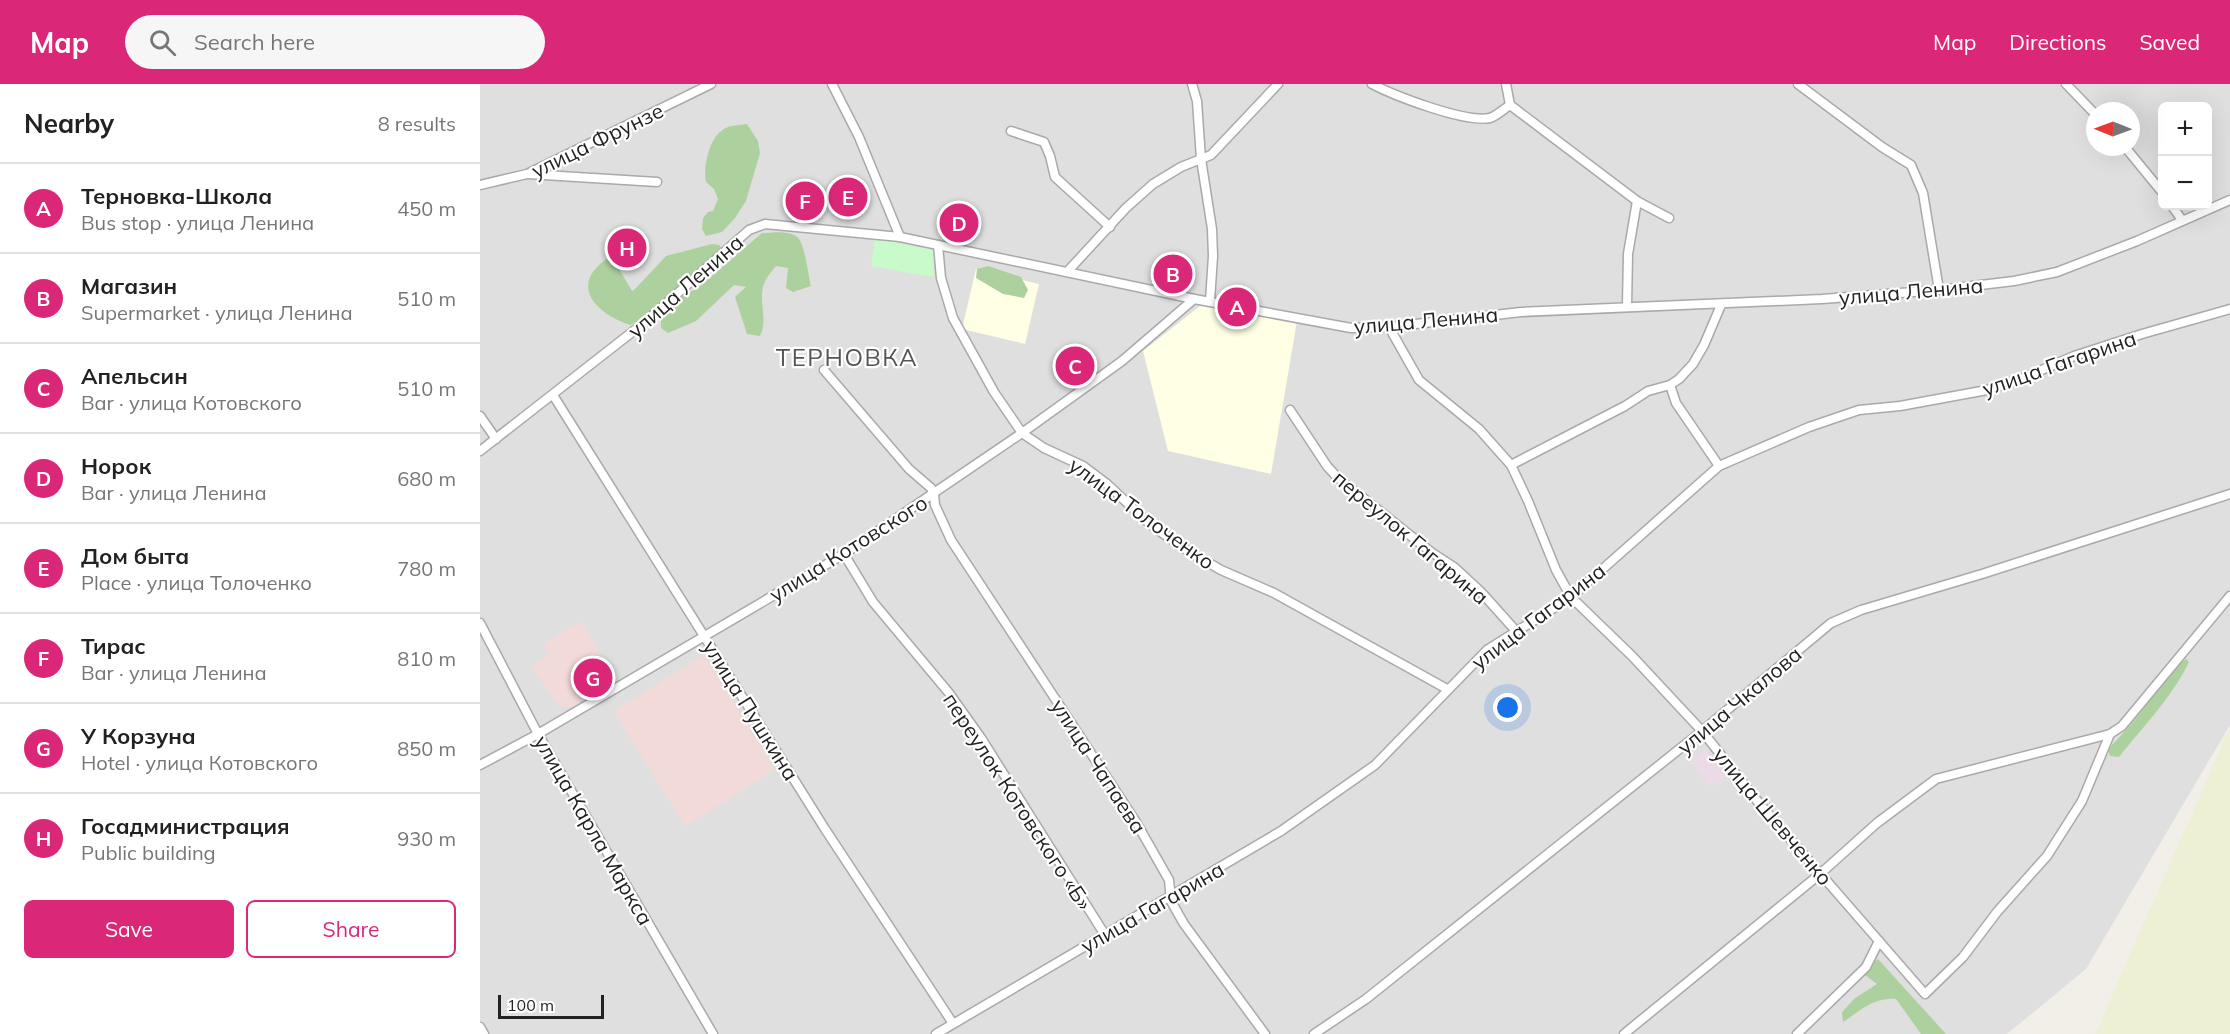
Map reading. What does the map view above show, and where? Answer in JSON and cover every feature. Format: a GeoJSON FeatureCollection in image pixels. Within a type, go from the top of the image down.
{"type":"FeatureCollection","features":[{"type":"Feature","properties":{"kind":"street","name":"улица Фрунзе"},"geometry":{"type":"LineString","coordinates":[[480,185],[527,174],[711,84]]}},
{"type":"Feature","properties":{"kind":"street"},"geometry":{"type":"LineString","coordinates":[[832,84],[859,136],[900,237]]}},
{"type":"Feature","properties":{"kind":"street"},"geometry":{"type":"LineString","coordinates":[[1192,84],[1197,101],[1201,159],[1212,229],[1210,301]]}},
{"type":"Feature","properties":{"kind":"street"},"geometry":{"type":"LineString","coordinates":[[1067,272],[1126,208],[1153,184],[1181,166],[1211,155],[1217,150],[1278,84]]}},
{"type":"Feature","properties":{"kind":"street"},"geometry":{"type":"LineString","coordinates":[[1372,84],[1392,95],[1466,117],[1491,118],[1510,105]]}},
{"type":"Feature","properties":{"kind":"street"},"geometry":{"type":"LineString","coordinates":[[1506,84],[1510,105],[1636,201],[1669,218]]}},
{"type":"Feature","properties":{"kind":"street"},"geometry":{"type":"LineString","coordinates":[[1798,84],[1882,147],[1911,165],[1923,193],[1939,290]]}},
{"type":"Feature","properties":{"kind":"street"},"geometry":{"type":"LineString","coordinates":[[2066,84],[2086,105]]}},
{"type":"Feature","properties":{"kind":"street"},"geometry":{"type":"LineString","coordinates":[[1011,131],[1044,142],[1055,177],[1110,227]]}},
{"type":"Feature","properties":{"kind":"street"},"geometry":{"type":"LineString","coordinates":[[2133,156],[2158,186]]}},
{"type":"Feature","properties":{"kind":"street"},"geometry":{"type":"LineString","coordinates":[[527,174],[657,182]]}},
{"type":"Feature","properties":{"kind":"street","name":"улица Ленина"},"geometry":{"type":"LineString","coordinates":[[480,451],[645,322],[754,226],[765,224],[900,237],[1194,299],[1351,328],[1389,327],[1521,312],[1822,299],[1939,290],[2014,281],[2057,272],[2137,241],[2230,200]]}},
{"type":"Feature","properties":{"kind":"street"},"geometry":{"type":"LineString","coordinates":[[1627,306],[1628,254],[1636,201]]}},
{"type":"Feature","properties":{"kind":"street"},"geometry":{"type":"LineString","coordinates":[[2175,210],[2182,220]]}},
{"type":"Feature","properties":{"kind":"street","name":"улица Толоченко"},"geometry":{"type":"LineString","coordinates":[[938,245],[941,278],[953,318],[994,392],[1022,433],[1044,448],[1083,466],[1107,484],[1151,525],[1185,549],[1221,570],[1274,593],[1448,689]]}},
{"type":"Feature","properties":{"kind":"street","name":"улица Котовского"},"geometry":{"type":"LineString","coordinates":[[480,765],[538,734],[844,554],[934,495],[1122,361],[1194,299]]}},
{"type":"Feature","properties":{"kind":"street"},"geometry":{"type":"LineString","coordinates":[[1511,465],[1625,406],[1648,391],[1670,385],[1693,364],[1704,345],[1721,304]]}},
{"type":"Feature","properties":{"kind":"street","name":"улица Гагарина"},"geometry":{"type":"LineString","coordinates":[[936,1034],[952,1022],[1281,831],[1375,765],[1487,650],[1571,597],[1719,466],[1809,427],[1859,410],[1900,406],[1987,390],[2142,334],[2230,309]]}},
{"type":"Feature","properties":{"kind":"street","name":"улица Шевченко"},"geometry":{"type":"LineString","coordinates":[[1389,327],[1419,380],[1479,429],[1511,465],[1556,570],[1571,597],[1702,731],[1759,802],[1924,994],[1963,957],[1997,912],[2047,856],[2082,801],[2104,746]]}},
{"type":"Feature","properties":{"kind":"street"},"geometry":{"type":"LineString","coordinates":[[824,370],[909,469],[931,488],[934,495]]}},
{"type":"Feature","properties":{"kind":"street"},"geometry":{"type":"LineString","coordinates":[[1670,385],[1676,403],[1719,466]]}},
{"type":"Feature","properties":{"kind":"street","name":"улица Пушкина"},"geometry":{"type":"LineString","coordinates":[[553,394],[825,829],[952,1022]]}},
{"type":"Feature","properties":{"kind":"street","name":"переулок Гагарина"},"geometry":{"type":"LineString","coordinates":[[1290,410],[1327,466],[1337,477],[1431,552],[1454,567],[1516,631]]}},
{"type":"Feature","properties":{"kind":"street"},"geometry":{"type":"LineString","coordinates":[[480,416],[496,439]]}},
{"type":"Feature","properties":{"kind":"street","name":"улица Чкалова"},"geometry":{"type":"LineString","coordinates":[[1314,1034],[1366,999],[1702,731],[1831,623],[1846,616],[2230,494]]}},
{"type":"Feature","properties":{"kind":"street","name":"улица Чапаева"},"geometry":{"type":"LineString","coordinates":[[934,495],[935,505],[951,540],[1136,822],[1169,880],[1173,906],[1184,924],[1265,1034]]}},
{"type":"Feature","properties":{"kind":"street","name":"переулок Котовского «Б»"},"geometry":{"type":"LineString","coordinates":[[844,554],[873,602],[949,693],[981,738],[1105,934]]}},
{"type":"Feature","properties":{"kind":"street"},"geometry":{"type":"LineString","coordinates":[[1624,1034],[1820,874],[1876,824],[1936,779],[2110,734],[2122,726],[2230,596]]}},
{"type":"Feature","properties":{"kind":"street","name":"улица Карла Маркса"},"geometry":{"type":"LineString","coordinates":[[480,623],[538,734],[713,1034]]}},
{"type":"Feature","properties":{"kind":"street"},"geometry":{"type":"LineString","coordinates":[[2093,738],[2104,746],[2110,734]]}},
{"type":"Feature","properties":{"kind":"street"},"geometry":{"type":"LineString","coordinates":[[1797,1034],[1866,966],[1879,941]]}},
{"type":"Feature","properties":{"kind":"street"},"geometry":{"type":"LineString","coordinates":[[480,1027],[484,1034]]}},
{"type":"Feature","properties":{"kind":"shaded area"},"geometry":{"type":"Polygon","coordinates":[[[480,84],[2230,84],[2230,725],[2086,969],[2007,1034],[480,1034],[480,84]]]}},
{"type":"Feature","properties":{"kind":"shaded area"},"geometry":{"type":"Polygon","coordinates":[[[976,269],[1039,284],[1025,344],[962,329],[976,269]]]}},
{"type":"Feature","properties":{"kind":"shaded area"},"geometry":{"type":"Polygon","coordinates":[[[1200,306],[1297,321],[1271,474],[1168,451],[1143,351],[1200,306]]]}},
{"type":"Feature","properties":{"kind":"shaded area"},"geometry":{"type":"Polygon","coordinates":[[[582,621],[614,682],[571,707],[559,706],[531,666],[549,655],[544,644],[582,621]]]}},
{"type":"Feature","properties":{"kind":"shaded area"},"geometry":{"type":"Polygon","coordinates":[[[704,655],[775,770],[685,826],[614,711],[704,655]]]}},
{"type":"Feature","properties":{"kind":"shaded area"},"geometry":{"type":"Polygon","coordinates":[[[2230,727],[2230,1034],[2095,1034],[2230,727]]]}},
{"type":"Feature","properties":{"kind":"shaded area"},"geometry":{"type":"Polygon","coordinates":[[[1707,748],[1727,775],[1711,788],[1690,761],[1707,748]]]}},
{"type":"Feature","properties":{"kind":"green space"},"geometry":{"type":"Polygon","coordinates":[[[747,124],[758,141],[760,153],[746,201],[722,232],[706,236],[702,229],[703,218],[708,212],[713,211],[718,199],[714,189],[706,182],[705,168],[708,153],[719,133],[732,126],[747,124]]]}},
{"type":"Feature","properties":{"kind":"green space"},"geometry":{"type":"Polygon","coordinates":[[[762,233],[788,233],[799,239],[804,251],[811,286],[793,292],[786,288],[788,268],[776,266],[763,287],[763,324],[760,336],[747,334],[735,297],[746,287],[734,285],[696,321],[668,333],[661,328],[661,320],[682,296],[698,288],[762,233]]]}},
{"type":"Feature","properties":{"kind":"green space"},"geometry":{"type":"Polygon","coordinates":[[[875,238],[934,250],[933,277],[871,266],[875,238]]]}},
{"type":"Feature","properties":{"kind":"green space"},"geometry":{"type":"Polygon","coordinates":[[[712,244],[719,245],[722,249],[642,319],[630,325],[606,313],[591,297],[588,288],[590,278],[596,268],[608,258],[617,259],[619,269],[632,291],[666,256],[712,244]]]}},
{"type":"Feature","properties":{"kind":"green space"},"geometry":{"type":"Polygon","coordinates":[[[988,266],[1021,277],[1028,290],[1024,298],[1003,294],[976,278],[977,269],[988,266]]]}},
{"type":"Feature","properties":{"kind":"green space"},"geometry":{"type":"Polygon","coordinates":[[[2186,659],[2189,662],[2182,675],[2157,711],[2119,757],[2110,756],[2108,750],[2110,747],[2186,659]]]}},
{"type":"Feature","properties":{"kind":"green space"},"geometry":{"type":"Polygon","coordinates":[[[1878,959],[1946,1034],[1921,1034],[1896,999],[1874,1002],[1843,1022],[1842,1012],[1855,998],[1877,984],[1865,975],[1870,964],[1878,959]]]}},
{"type":"Feature","properties":{"kind":"place","name":"Дом быта"},"geometry":{"type":"Point","coordinates":[848,197]}},
{"type":"Feature","properties":{"kind":"place","name":"Тирас"},"geometry":{"type":"Point","coordinates":[805,201]}},
{"type":"Feature","properties":{"kind":"place","name":"Норок"},"geometry":{"type":"Point","coordinates":[959,223]}},
{"type":"Feature","properties":{"kind":"place","name":"Госадминистрация"},"geometry":{"type":"Point","coordinates":[627,248]}},
{"type":"Feature","properties":{"kind":"place","name":"Магазин"},"geometry":{"type":"Point","coordinates":[1173,274]}},
{"type":"Feature","properties":{"kind":"place","name":"Терновка-Школа"},"geometry":{"type":"Point","coordinates":[1237,307]}},
{"type":"Feature","properties":{"kind":"place","name":"Апельсин"},"geometry":{"type":"Point","coordinates":[1075,366]}},
{"type":"Feature","properties":{"kind":"place","name":"У Корзуна"},"geometry":{"type":"Point","coordinates":[593,678]}},
{"type":"Feature","properties":{"kind":"district","name":"ТЕРНОВКА"},"geometry":{"type":"Point","coordinates":[847,357]}}]}
